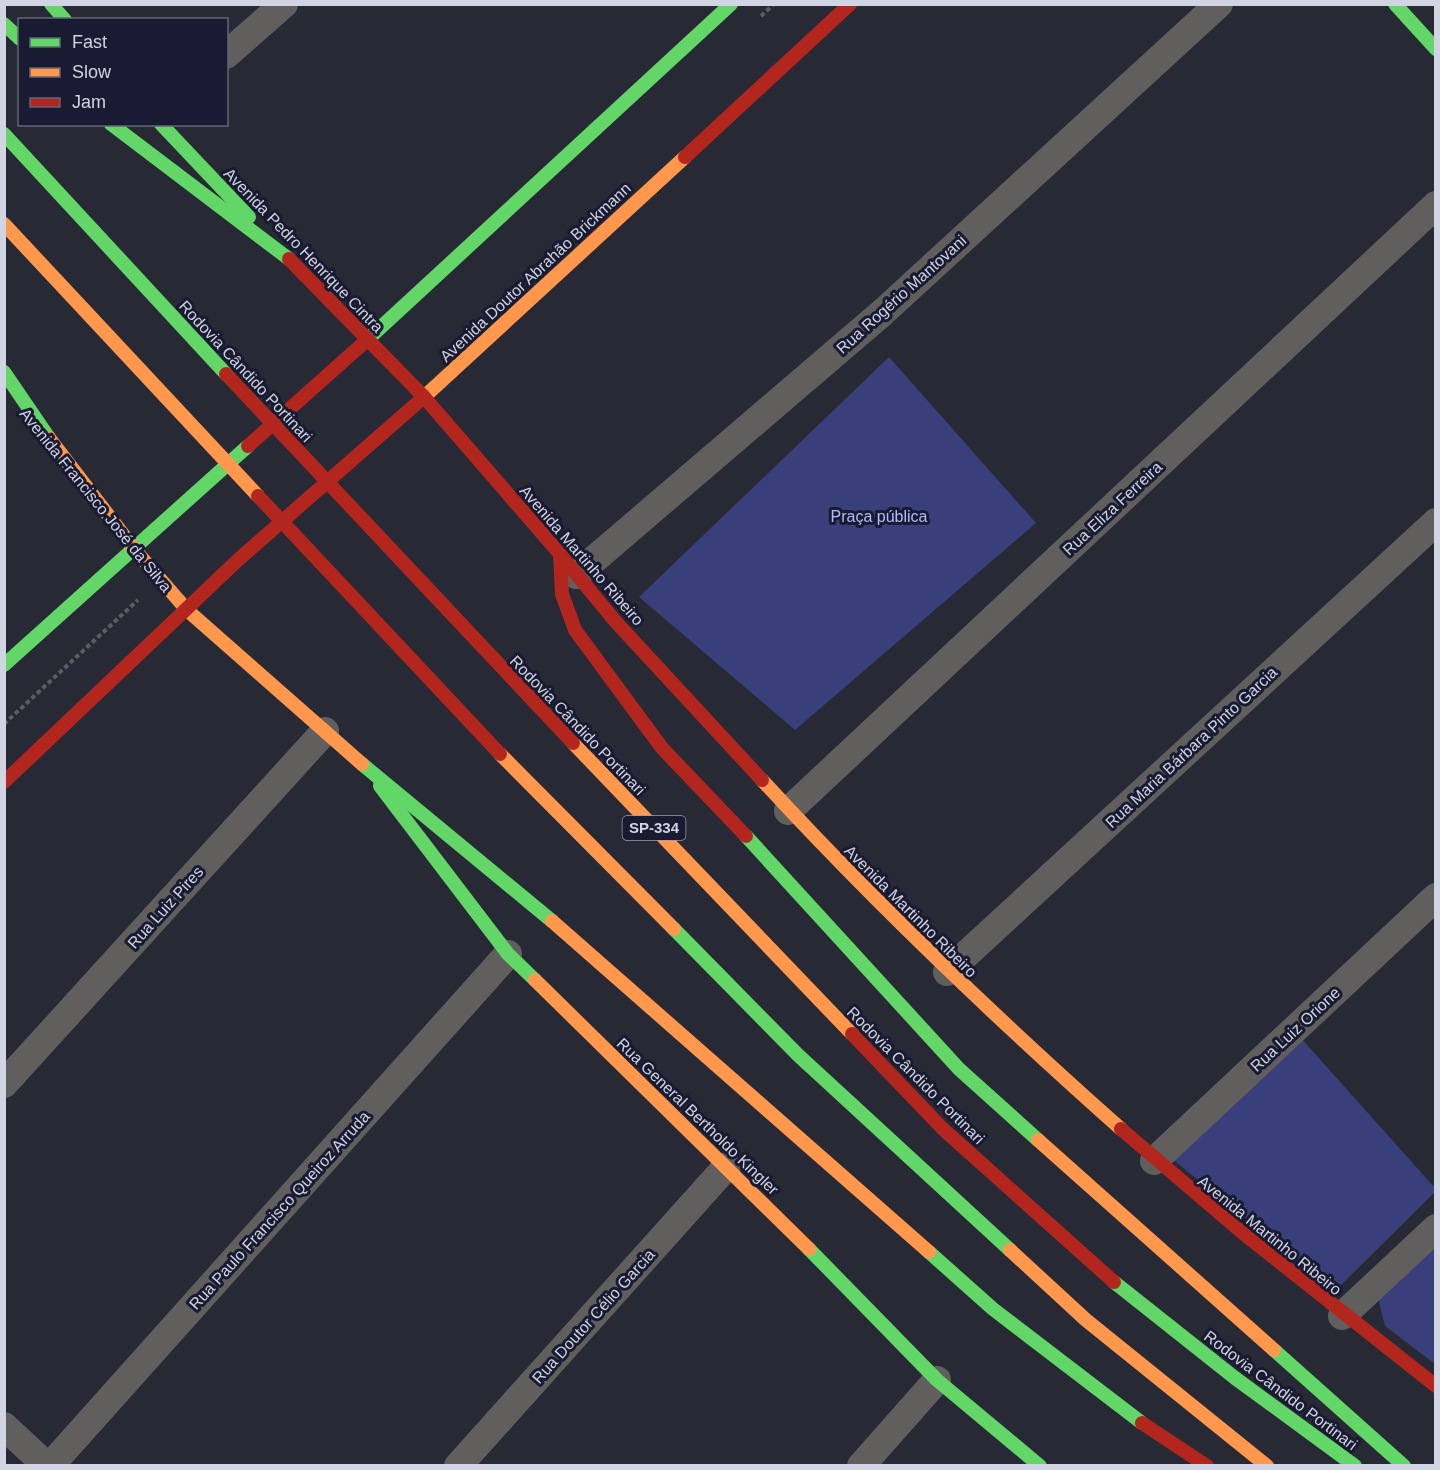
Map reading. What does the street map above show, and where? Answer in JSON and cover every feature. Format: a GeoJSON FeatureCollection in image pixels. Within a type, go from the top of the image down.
{"type":"FeatureCollection","features":[{"type":"Feature","properties":{"kind":"main road"},"geometry":{"type":"LineString","coordinates":[[51,4],[63,18]]}},
{"type":"Feature","properties":{"kind":"main road"},"geometry":{"type":"LineString","coordinates":[[4,665],[367,340],[731,4]]}},
{"type":"Feature","properties":{"kind":"main road","name":"Avenida Doutor Abrahão Brickmann"},"geometry":{"type":"LineString","coordinates":[[4,782],[239,559],[424,397],[850,4]]}},
{"type":"Feature","properties":{"kind":"main road"},"geometry":{"type":"LineString","coordinates":[[1395,4],[1436,49]]}},
{"type":"Feature","properties":{"kind":"main road"},"geometry":{"type":"LineString","coordinates":[[4,24],[18,37]]}},
{"type":"Feature","properties":{"kind":"main road"},"geometry":{"type":"LineString","coordinates":[[117,129],[143,126]]}},
{"type":"Feature","properties":{"kind":"main road","name":"Avenida Pedro Henrique Cintra"},"geometry":{"type":"LineString","coordinates":[[163,126],[424,397]]}},
{"type":"Feature","properties":{"kind":"main road"},"geometry":{"type":"LineString","coordinates":[[117,129],[289,259]]}},
{"type":"Feature","properties":{"kind":"main road","name":"Rodovia Cândido Portinari"},"geometry":{"type":"LineString","coordinates":[[4,134],[445,610],[943,1129],[1106,1276],[1235,1378],[1355,1466]]}},
{"type":"Feature","properties":{"kind":"main road"},"geometry":{"type":"LineString","coordinates":[[4,224],[467,720],[798,1055],[1086,1320],[1267,1466]]}},
{"type":"Feature","properties":{"kind":"main road"},"geometry":{"type":"LineString","coordinates":[[4,372],[49,438]]}},
{"type":"Feature","properties":{"kind":"main road","name":"Avenida Martinho Ribeiro"},"geometry":{"type":"LineString","coordinates":[[424,397],[568,565],[788,811],[947,972],[1154,1161],[1342,1316],[1436,1386]]}},
{"type":"Feature","properties":{"kind":"main road","name":"Avenida Francisco José da Silva"},"geometry":{"type":"LineString","coordinates":[[49,438],[159,580],[187,610],[362,764]]}},
{"type":"Feature","properties":{"kind":"main road"},"geometry":{"type":"LineString","coordinates":[[568,565],[562,594],[574,630],[662,748],[769,860],[959,1068],[1404,1466]]}},
{"type":"Feature","properties":{"kind":"main road"},"geometry":{"type":"LineString","coordinates":[[362,764],[573,938],[993,1309],[1154,1431],[1207,1466]]}},
{"type":"Feature","properties":{"kind":"main road","name":"Rua General Bertholdo Kingler"},"geometry":{"type":"LineString","coordinates":[[362,764],[508,954],[727,1166],[937,1380],[1040,1466]]}},
{"type":"Feature","properties":{"kind":"street"},"geometry":{"type":"LineString","coordinates":[[228,53],[284,4]]}},
{"type":"Feature","properties":{"kind":"street","name":"Rua Rogério Mantovani"},"geometry":{"type":"LineString","coordinates":[[568,565],[882,313],[1220,4]]}},
{"type":"Feature","properties":{"kind":"street","name":"Rua Eliza Ferreira"},"geometry":{"type":"LineString","coordinates":[[788,811],[1436,205]]}},
{"type":"Feature","properties":{"kind":"street","name":"Avenida Francisco José da Silva"},"geometry":{"type":"LineString","coordinates":[[4,390],[49,438]]}},
{"type":"Feature","properties":{"kind":"street","name":"Rua Maria Bárbara Pinto Garcia"},"geometry":{"type":"LineString","coordinates":[[947,972],[1436,522]]}},
{"type":"Feature","properties":{"kind":"street","name":"Rua Luiz Pires"},"geometry":{"type":"LineString","coordinates":[[4,1084],[325,731]]}},
{"type":"Feature","properties":{"kind":"street","name":"Rua Luiz Orione"},"geometry":{"type":"LineString","coordinates":[[1154,1161],[1436,897]]}},
{"type":"Feature","properties":{"kind":"street","name":"Rua Paulo Francisco Queiroz Arruda"},"geometry":{"type":"LineString","coordinates":[[48,1466],[508,954]]}},
{"type":"Feature","properties":{"kind":"street","name":"Rua Doutor Célio Garcia"},"geometry":{"type":"LineString","coordinates":[[458,1466],[727,1166]]}},
{"type":"Feature","properties":{"kind":"street"},"geometry":{"type":"LineString","coordinates":[[1342,1316],[1436,1228]]}},
{"type":"Feature","properties":{"kind":"street"},"geometry":{"type":"LineString","coordinates":[[861,1466],[937,1380]]}},
{"type":"Feature","properties":{"kind":"street"},"geometry":{"type":"LineString","coordinates":[[4,1426],[48,1466]]}},
{"type":"Feature","properties":{"kind":"path"},"geometry":{"type":"LineString","coordinates":[[4,724],[159,580]]}},
{"type":"Feature","properties":{"kind":"green space","name":"Praça pública"},"geometry":{"type":"Polygon","coordinates":[[[889,357],[1036,523],[795,730],[639,597],[889,357]]]}},
{"type":"Feature","properties":{"kind":"green space"},"geometry":{"type":"Polygon","coordinates":[[[1300,1037],[1435,1188],[1435,1192],[1335,1291],[1171,1158],[1300,1037]]]}},
{"type":"Feature","properties":{"kind":"green space"},"geometry":{"type":"Polygon","coordinates":[[[1435,1241],[1435,1364],[1385,1326],[1377,1295],[1435,1241]]]}},
{"type":"Feature","properties":{"kind":"traffic: fast"},"geometry":{"type":"LineString","coordinates":[[51,4],[63,18]]}},
{"type":"Feature","properties":{"kind":"traffic: fast"},"geometry":{"type":"LineString","coordinates":[[367,340],[731,4]]}},
{"type":"Feature","properties":{"kind":"traffic: fast"},"geometry":{"type":"LineString","coordinates":[[1395,4],[1436,49]]}},
{"type":"Feature","properties":{"kind":"traffic: fast"},"geometry":{"type":"LineString","coordinates":[[4,24],[18,37]]}},
{"type":"Feature","properties":{"kind":"traffic: fast"},"geometry":{"type":"LineString","coordinates":[[114,126],[289,259]]}},
{"type":"Feature","properties":{"kind":"traffic: fast"},"geometry":{"type":"LineString","coordinates":[[163,126],[249,217]]}},
{"type":"Feature","properties":{"kind":"traffic: fast"},"geometry":{"type":"LineString","coordinates":[[4,134],[226,374]]}},
{"type":"Feature","properties":{"kind":"traffic: fast"},"geometry":{"type":"LineString","coordinates":[[4,372],[49,438]]}},
{"type":"Feature","properties":{"kind":"traffic: fast"},"geometry":{"type":"LineString","coordinates":[[4,665],[248,446]]}},
{"type":"Feature","properties":{"kind":"traffic: fast"},"geometry":{"type":"LineString","coordinates":[[362,764],[552,921]]}},
{"type":"Feature","properties":{"kind":"traffic: fast"},"geometry":{"type":"LineString","coordinates":[[380,786],[508,954],[535,980]]}},
{"type":"Feature","properties":{"kind":"traffic: fast"},"geometry":{"type":"LineString","coordinates":[[746,836],[959,1069],[1038,1140]]}},
{"type":"Feature","properties":{"kind":"traffic: fast"},"geometry":{"type":"LineString","coordinates":[[674,929],[798,1055],[1010,1250]]}},
{"type":"Feature","properties":{"kind":"traffic: fast"},"geometry":{"type":"LineString","coordinates":[[809,1249],[937,1380],[1040,1466]]}},
{"type":"Feature","properties":{"kind":"traffic: fast"},"geometry":{"type":"LineString","coordinates":[[929,1252],[993,1309],[1142,1423]]}},
{"type":"Feature","properties":{"kind":"traffic: fast"},"geometry":{"type":"LineString","coordinates":[[1114,1282],[1235,1378],[1355,1466]]}},
{"type":"Feature","properties":{"kind":"traffic: fast"},"geometry":{"type":"LineString","coordinates":[[1274,1350],[1404,1466]]}},
{"type":"Feature","properties":{"kind":"traffic: slow"},"geometry":{"type":"LineString","coordinates":[[424,397],[685,157]]}},
{"type":"Feature","properties":{"kind":"traffic: slow"},"geometry":{"type":"LineString","coordinates":[[4,224],[258,496]]}},
{"type":"Feature","properties":{"kind":"traffic: slow"},"geometry":{"type":"LineString","coordinates":[[49,438],[135,550],[187,610],[362,764]]}},
{"type":"Feature","properties":{"kind":"traffic: slow"},"geometry":{"type":"LineString","coordinates":[[573,743],[852,1034]]}},
{"type":"Feature","properties":{"kind":"traffic: slow"},"geometry":{"type":"LineString","coordinates":[[500,754],[674,929]]}},
{"type":"Feature","properties":{"kind":"traffic: slow"},"geometry":{"type":"LineString","coordinates":[[762,780],[848,871],[937,959],[1121,1129]]}},
{"type":"Feature","properties":{"kind":"traffic: slow"},"geometry":{"type":"LineString","coordinates":[[552,921],[929,1252]]}},
{"type":"Feature","properties":{"kind":"traffic: slow"},"geometry":{"type":"LineString","coordinates":[[535,980],[809,1249]]}},
{"type":"Feature","properties":{"kind":"traffic: slow"},"geometry":{"type":"LineString","coordinates":[[1038,1140],[1274,1350]]}},
{"type":"Feature","properties":{"kind":"traffic: slow"},"geometry":{"type":"LineString","coordinates":[[1010,1250],[1086,1320],[1267,1466]]}},
{"type":"Feature","properties":{"kind":"traffic: jam"},"geometry":{"type":"LineString","coordinates":[[685,157],[850,4]]}},
{"type":"Feature","properties":{"kind":"traffic: jam"},"geometry":{"type":"LineString","coordinates":[[289,259],[424,397],[560,554]]}},
{"type":"Feature","properties":{"kind":"traffic: jam"},"geometry":{"type":"LineString","coordinates":[[248,446],[367,340]]}},
{"type":"Feature","properties":{"kind":"traffic: jam"},"geometry":{"type":"LineString","coordinates":[[226,374],[573,743]]}},
{"type":"Feature","properties":{"kind":"traffic: jam"},"geometry":{"type":"LineString","coordinates":[[4,782],[239,559],[424,397]]}},
{"type":"Feature","properties":{"kind":"traffic: jam"},"geometry":{"type":"LineString","coordinates":[[258,496],[500,754]]}},
{"type":"Feature","properties":{"kind":"traffic: jam"},"geometry":{"type":"LineString","coordinates":[[560,554],[615,621],[762,780]]}},
{"type":"Feature","properties":{"kind":"traffic: jam"},"geometry":{"type":"LineString","coordinates":[[560,554],[562,594],[575,630],[662,748],[746,836]]}},
{"type":"Feature","properties":{"kind":"traffic: jam"},"geometry":{"type":"LineString","coordinates":[[852,1034],[943,1129],[1114,1282]]}},
{"type":"Feature","properties":{"kind":"traffic: jam"},"geometry":{"type":"LineString","coordinates":[[1121,1129],[1244,1234],[1436,1386]]}},
{"type":"Feature","properties":{"kind":"traffic: jam"},"geometry":{"type":"LineString","coordinates":[[1142,1423],[1207,1466]]}}]}
